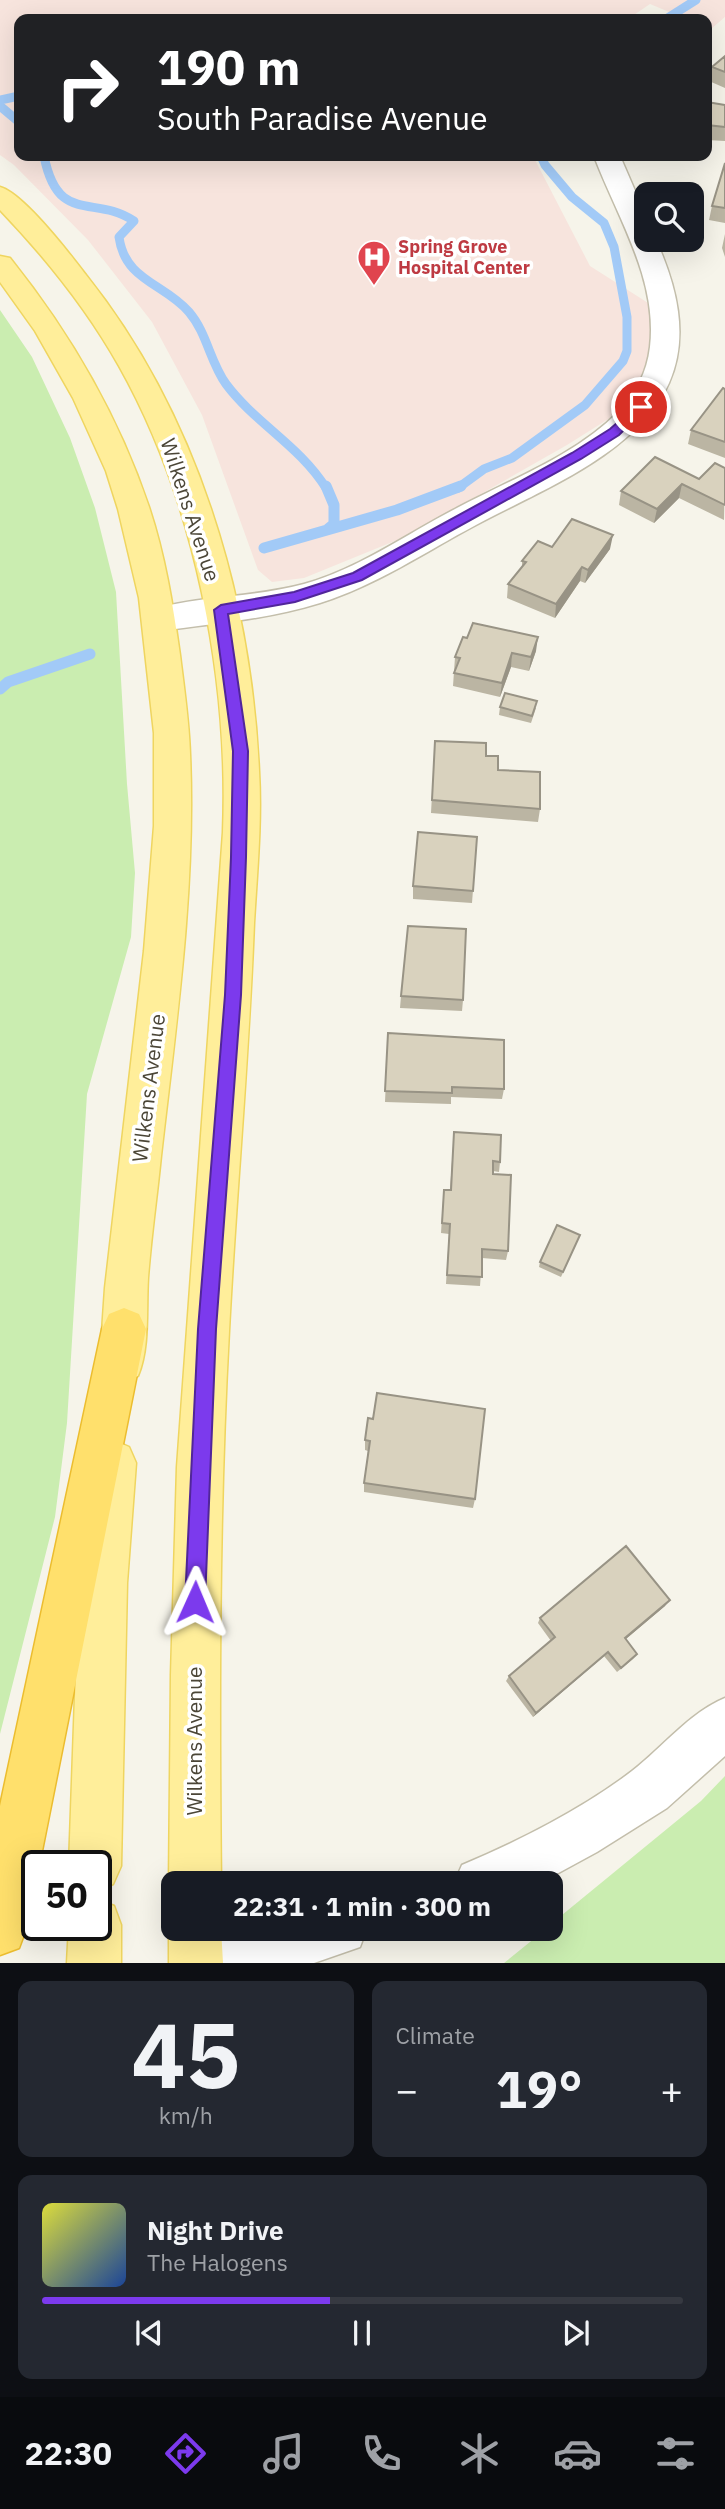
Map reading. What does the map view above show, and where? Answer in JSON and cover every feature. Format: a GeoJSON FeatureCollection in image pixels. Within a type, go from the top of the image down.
{"type":"FeatureCollection","features":[{"type":"Feature","properties":{"kind":"highway"},"geometry":{"type":"LineString","coordinates":[[0,1929],[124,1329]]}},
{"type":"Feature","properties":{"kind":"main road","name":"Wilkens Avenue"},"geometry":{"type":"LineString","coordinates":[[0,195],[60,262],[100,315],[149,393],[176,458],[203,535],[221,610],[240,751],[233,995],[207,1329],[195,1577],[195,1871]]}},
{"type":"Feature","properties":{"kind":"main road","name":"Wilkens Avenue"},"geometry":{"type":"LineString","coordinates":[[0,264],[54,340],[93,407],[119,470],[145,546],[159,620],[173,759],[171,858],[159,1002],[128,1267],[103,1583],[95,1850]]}},
{"type":"Feature","properties":{"kind":"main road"},"geometry":{"type":"LineString","coordinates":[[94,1963],[95,1941]]}},
{"type":"Feature","properties":{"kind":"main road"},"geometry":{"type":"LineString","coordinates":[[195,1941],[196,1963]]}},
{"type":"Feature","properties":{"kind":"street"},"geometry":{"type":"LineString","coordinates":[[159,620],[295,597],[358,576],[577,456],[615,432],[641,407],[657,379],[665,345],[665,313],[656,277],[609,161]]}},
{"type":"Feature","properties":{"kind":"street"},"geometry":{"type":"LineString","coordinates":[[509,1871],[579,1834],[649,1790],[725,1723]]}},
{"type":"Feature","properties":{"kind":"street"},"geometry":{"type":"LineString","coordinates":[[229,1963],[299,1941]]}},
{"type":"Feature","properties":{"kind":"shaded area","name":"Spring Grove Hospital Center"},"geometry":{"type":"Polygon","coordinates":[[[0,0],[725,0],[725,17],[712,28],[712,14],[674,14],[650,4],[635,14],[14,14],[14,161],[536,161],[590,266],[656,308],[655,346],[638,389],[610,418],[407,536],[304,578],[272,582],[258,570],[202,415],[152,322],[88,240],[14,165],[0,155],[0,0]]]}},
{"type":"Feature","properties":{"kind":"green space"},"geometry":{"type":"Polygon","coordinates":[[[0,310],[32,357],[70,438],[95,508],[116,592],[135,873],[131,937],[87,1094],[67,1423],[55,1517],[0,1734],[0,310]]]}},
{"type":"Feature","properties":{"kind":"green space"},"geometry":{"type":"Polygon","coordinates":[[[725,1776],[725,1963],[504,1963],[531,1941],[563,1941],[563,1914],[701,1801],[725,1776]]]}},
{"type":"Feature","properties":{"kind":"building"},"geometry":{"type":"Polygon","coordinates":[[[725,56],[725,72],[712,67],[725,56]]]}},
{"type":"Feature","properties":{"kind":"building"},"geometry":{"type":"Polygon","coordinates":[[[712,103],[725,105],[725,127],[712,126],[712,103]]]}},
{"type":"Feature","properties":{"kind":"building"},"geometry":{"type":"Polygon","coordinates":[[[725,163],[725,208],[712,206],[725,163]]]}},
{"type":"Feature","properties":{"kind":"building"},"geometry":{"type":"Polygon","coordinates":[[[723,388],[725,389],[725,442],[691,430],[723,388]]]}},
{"type":"Feature","properties":{"kind":"building"},"geometry":{"type":"Polygon","coordinates":[[[655,457],[699,479],[715,463],[725,468],[725,505],[682,484],[657,509],[621,491],[655,457]]]}},
{"type":"Feature","properties":{"kind":"building"},"geometry":{"type":"Polygon","coordinates":[[[572,519],[613,535],[588,570],[582,567],[556,604],[508,584],[526,562],[522,561],[538,541],[552,547],[572,519]]]}},
{"type":"Feature","properties":{"kind":"building"},"geometry":{"type":"Polygon","coordinates":[[[473,623],[538,637],[531,657],[512,653],[502,683],[454,673],[460,658],[455,657],[463,637],[467,638],[473,623]]]}},
{"type":"Feature","properties":{"kind":"building"},"geometry":{"type":"Polygon","coordinates":[[[505,693],[537,701],[532,716],[500,707],[505,693]]]}},
{"type":"Feature","properties":{"kind":"building"},"geometry":{"type":"Polygon","coordinates":[[[435,741],[486,743],[486,756],[498,756],[498,770],[540,772],[540,809],[432,800],[435,741]]]}},
{"type":"Feature","properties":{"kind":"building"},"geometry":{"type":"Polygon","coordinates":[[[418,832],[477,837],[473,891],[413,886],[418,832]]]}},
{"type":"Feature","properties":{"kind":"building"},"geometry":{"type":"Polygon","coordinates":[[[408,926],[466,929],[463,1000],[401,996],[408,926]]]}},
{"type":"Feature","properties":{"kind":"building"},"geometry":{"type":"Polygon","coordinates":[[[388,1033],[504,1040],[504,1089],[452,1087],[452,1093],[385,1091],[388,1033]]]}},
{"type":"Feature","properties":{"kind":"building"},"geometry":{"type":"Polygon","coordinates":[[[454,1132],[501,1135],[500,1162],[493,1161],[493,1174],[511,1175],[508,1251],[482,1249],[482,1277],[447,1275],[450,1224],[442,1223],[444,1190],[451,1190],[454,1132]]]}},
{"type":"Feature","properties":{"kind":"building"},"geometry":{"type":"Polygon","coordinates":[[[557,1225],[580,1235],[563,1272],[540,1262],[557,1225]]]}},
{"type":"Feature","properties":{"kind":"building"},"geometry":{"type":"Polygon","coordinates":[[[377,1393],[485,1409],[475,1499],[364,1483],[370,1441],[365,1440],[368,1418],[373,1419],[377,1393]]]}},
{"type":"Feature","properties":{"kind":"building"},"geometry":{"type":"Polygon","coordinates":[[[626,1546],[670,1600],[625,1638],[637,1654],[621,1668],[608,1652],[536,1713],[509,1676],[555,1637],[540,1618],[626,1546]]]}},
{"type":"Feature","properties":{"kind":"waterway"},"geometry":{"type":"LineString","coordinates":[[674,14],[696,0]]}},
{"type":"Feature","properties":{"kind":"waterway"},"geometry":{"type":"LineString","coordinates":[[0,100],[14,97]]}},
{"type":"Feature","properties":{"kind":"waterway"},"geometry":{"type":"LineString","coordinates":[[0,106],[14,118]]}},
{"type":"Feature","properties":{"kind":"waterway"},"geometry":{"type":"LineString","coordinates":[[45,161],[50,178],[58,192],[68,200],[79,205],[119,213],[134,221],[119,237],[129,263],[189,312],[226,384],[250,411],[291,447],[326,488]]}},
{"type":"Feature","properties":{"kind":"waterway"},"geometry":{"type":"LineString","coordinates":[[460,486],[484,469],[512,458],[585,405],[623,361],[627,351],[627,317],[614,247],[604,223],[572,197],[543,161]]}},
{"type":"Feature","properties":{"kind":"waterway"},"geometry":{"type":"LineString","coordinates":[[326,486],[334,505],[334,524],[328,529]]}},
{"type":"Feature","properties":{"kind":"waterway"},"geometry":{"type":"LineString","coordinates":[[264,548],[397,510],[460,486]]}},
{"type":"Feature","properties":{"kind":"waterway"},"geometry":{"type":"LineString","coordinates":[[0,689],[8,682],[90,654]]}},
{"type":"Feature","properties":{"kind":"place","name":"Spring Grove Hospital Center"},"geometry":{"type":"Point","coordinates":[374,287]}},
{"type":"Feature","properties":{"kind":"route"},"geometry":{"type":"LineString","coordinates":[[195,1602],[207,1329],[233,995],[239,857],[240,751],[221,610],[295,597],[329,588],[358,576],[577,456],[615,432],[641,407]]}}]}
